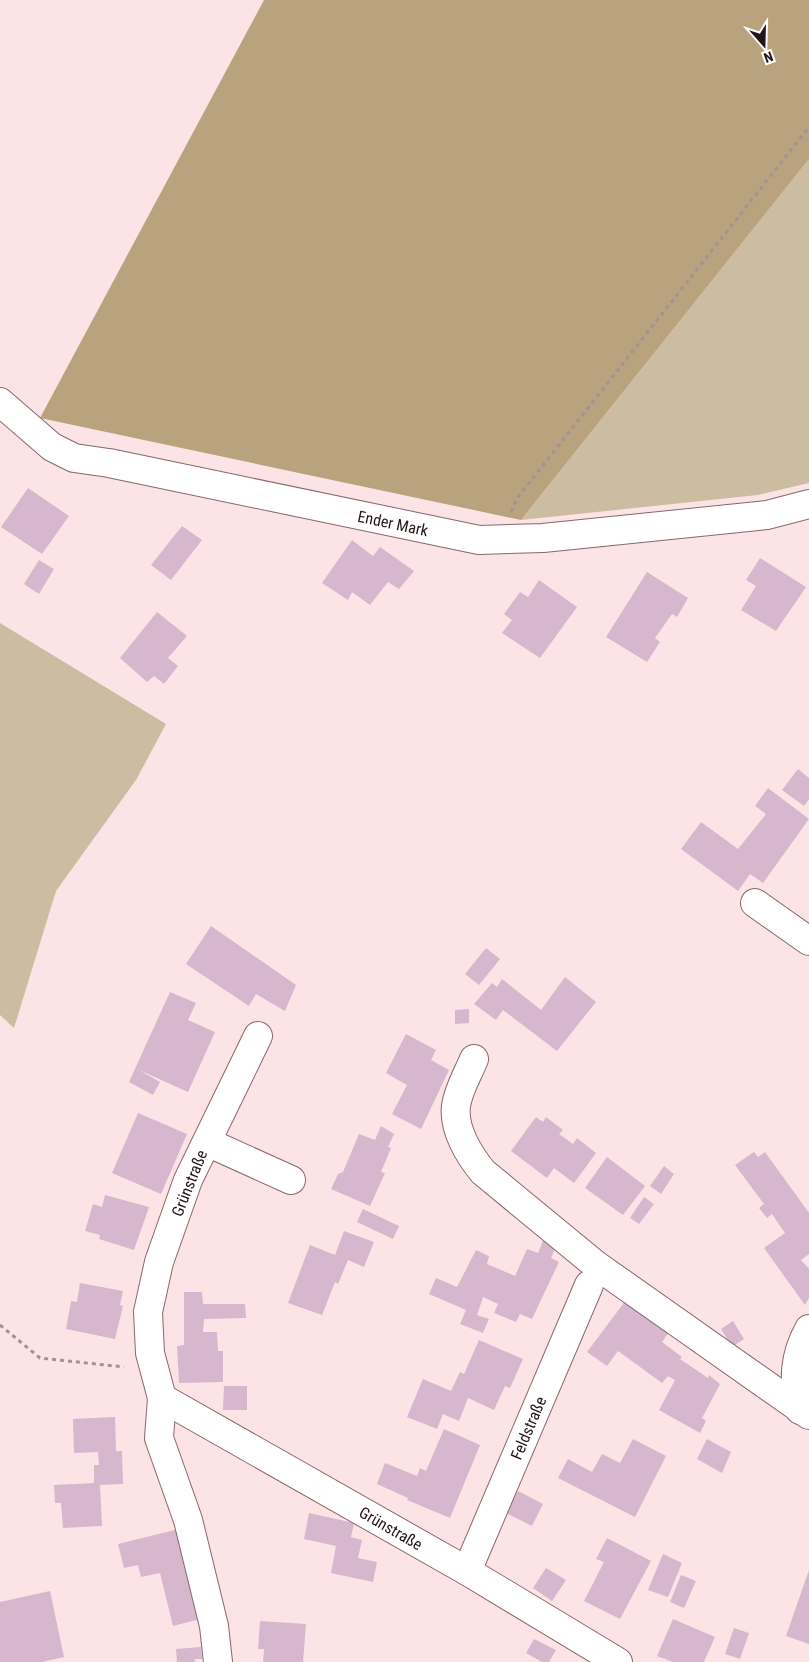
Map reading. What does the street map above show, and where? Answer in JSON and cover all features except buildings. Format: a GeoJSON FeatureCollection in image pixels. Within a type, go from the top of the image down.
{"type":"FeatureCollection","features":[{"type":"Feature","properties":{"kind":"street","name":"Ender Mark"},"geometry":{"type":"LineString","coordinates":[[0,402],[52,447],[74,458],[109,463],[479,540],[543,538],[767,515],[809,504]]}},
{"type":"Feature","properties":{"kind":"street"},"geometry":{"type":"LineString","coordinates":[[755,903],[809,941]]}},
{"type":"Feature","properties":{"kind":"street","name":"Grünstraße"},"geometry":{"type":"LineString","coordinates":[[218,1662],[214,1626],[188,1520],[159,1438],[162,1398],[150,1353],[148,1312],[159,1262],[188,1180],[258,1036]]}},
{"type":"Feature","properties":{"kind":"street"},"geometry":{"type":"LineString","coordinates":[[474,1059],[460,1090],[456,1107],[460,1130],[469,1155],[484,1172],[596,1265],[804,1413]]}},
{"type":"Feature","properties":{"kind":"street"},"geometry":{"type":"LineString","coordinates":[[207,1142],[291,1180]]}},
{"type":"Feature","properties":{"kind":"street","name":"Feldstraße"},"geometry":{"type":"LineString","coordinates":[[467,1571],[589,1285]]}},
{"type":"Feature","properties":{"kind":"street"},"geometry":{"type":"LineString","coordinates":[[804,1413],[794,1384],[795,1363],[809,1330]]}},
{"type":"Feature","properties":{"kind":"street","name":"Grünstraße"},"geometry":{"type":"LineString","coordinates":[[162,1398],[467,1571],[618,1662]]}},
{"type":"Feature","properties":{"kind":"path"},"geometry":{"type":"LineString","coordinates":[[498,539],[518,497],[809,127]]}},
{"type":"Feature","properties":{"kind":"path"},"geometry":{"type":"LineString","coordinates":[[0,1325],[40,1358],[155,1370]]}},
{"type":"Feature","properties":{"kind":"shaded area"},"geometry":{"type":"Polygon","coordinates":[[[264,0],[809,0],[809,159],[521,520],[40,418],[264,0]]]}},
{"type":"Feature","properties":{"kind":"shaded area"},"geometry":{"type":"Polygon","coordinates":[[[809,159],[809,483],[758,495],[521,520],[809,159]]]}},
{"type":"Feature","properties":{"kind":"shaded area"},"geometry":{"type":"Polygon","coordinates":[[[0,623],[166,724],[136,780],[56,891],[14,1028],[0,1015],[0,623]]]}}]}
